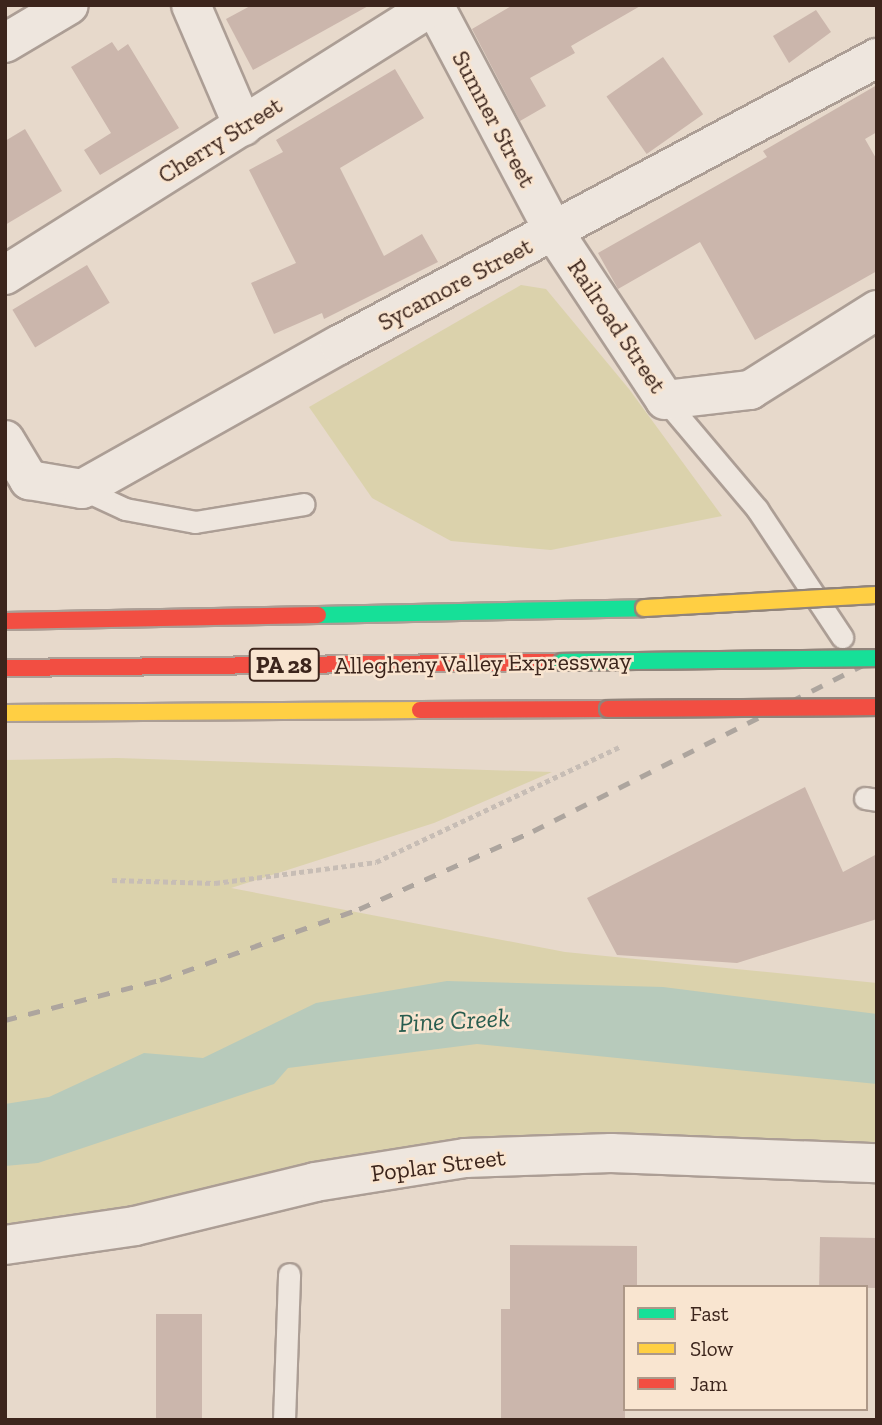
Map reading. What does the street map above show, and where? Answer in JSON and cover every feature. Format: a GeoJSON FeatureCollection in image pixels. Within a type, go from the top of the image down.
{"type":"FeatureCollection","features":[{"type":"Feature","properties":{"kind":"highway"},"geometry":{"type":"LineString","coordinates":[[5,621],[644,608],[877,595]]}},
{"type":"Feature","properties":{"kind":"highway","name":"Allegheny Valley Expressway"},"geometry":{"type":"LineString","coordinates":[[5,668],[877,658]]}},
{"type":"Feature","properties":{"kind":"highway","name":"Allegheny Valley Expressway"},"geometry":{"type":"LineString","coordinates":[[5,713],[877,707]]}},
{"type":"Feature","properties":{"kind":"street"},"geometry":{"type":"LineString","coordinates":[[5,43],[69,5]]}},
{"type":"Feature","properties":{"kind":"street"},"geometry":{"type":"LineString","coordinates":[[191,5],[243,126]]}},
{"type":"Feature","properties":{"kind":"street","name":"Cherry Street"},"geometry":{"type":"LineString","coordinates":[[5,275],[434,5]]}},
{"type":"Feature","properties":{"kind":"street","name":"Sumner Street"},"geometry":{"type":"LineString","coordinates":[[434,5],[554,232]]}},
{"type":"Feature","properties":{"kind":"street","name":"Sycamore Street"},"geometry":{"type":"LineString","coordinates":[[82,489],[877,58]]}},
{"type":"Feature","properties":{"kind":"street","name":"Railroad Street"},"geometry":{"type":"LineString","coordinates":[[554,232],[665,400],[750,390],[877,310]]}},
{"type":"Feature","properties":{"kind":"street"},"geometry":{"type":"LineString","coordinates":[[5,440],[29,480],[82,489]]}},
{"type":"Feature","properties":{"kind":"street","name":"Poplar Street"},"geometry":{"type":"LineString","coordinates":[[5,1245],[135,1226],[315,1182],[465,1157],[611,1153],[877,1163]]}},
{"type":"Feature","properties":{"kind":"lane"},"geometry":{"type":"LineString","coordinates":[[665,400],[757,509],[842,637]]}},
{"type":"Feature","properties":{"kind":"lane"},"geometry":{"type":"LineString","coordinates":[[82,489],[125,509],[195,523],[303,504]]}},
{"type":"Feature","properties":{"kind":"lane"},"geometry":{"type":"LineString","coordinates":[[284,1420],[289,1274]]}},
{"type":"Feature","properties":{"kind":"path"},"geometry":{"type":"LineString","coordinates":[[112,880],[215,883],[376,862],[521,795]]}},
{"type":"Feature","properties":{"kind":"shaded area"},"geometry":{"type":"Polygon","coordinates":[[[521,285],[546,289],[629,389],[722,516],[551,550],[451,541],[372,498],[309,407],[521,285]]]}},
{"type":"Feature","properties":{"kind":"shaded area"},"geometry":{"type":"Polygon","coordinates":[[[117,758],[552,772],[434,823],[231,888],[565,952],[877,983],[877,1163],[611,1153],[5,1245],[5,760],[117,758]]]}},
{"type":"Feature","properties":{"kind":"water","name":"Pine Creek"},"geometry":{"type":"Polygon","coordinates":[[[447,981],[663,987],[877,1014],[877,1084],[477,1044],[288,1068],[274,1084],[38,1163],[5,1166],[5,1104],[49,1097],[144,1053],[203,1058],[316,1003],[447,981]]]}},
{"type":"Feature","properties":{"kind":"building"},"geometry":{"type":"Polygon","coordinates":[[[252,5],[370,5],[253,70],[226,19],[252,5]]]}},
{"type":"Feature","properties":{"kind":"building"},"geometry":{"type":"Polygon","coordinates":[[[513,5],[642,5],[571,46],[575,53],[530,78],[546,106],[520,121],[472,29],[513,5]]]}},
{"type":"Feature","properties":{"kind":"building"},"geometry":{"type":"Polygon","coordinates":[[[816,10],[831,32],[789,63],[773,36],[816,10]]]}},
{"type":"Feature","properties":{"kind":"building"},"geometry":{"type":"Polygon","coordinates":[[[112,42],[118,51],[128,44],[179,128],[100,175],[84,150],[111,133],[71,67],[112,42]]]}},
{"type":"Feature","properties":{"kind":"building"},"geometry":{"type":"Polygon","coordinates":[[[663,57],[703,114],[647,154],[606,97],[663,57]]]}},
{"type":"Feature","properties":{"kind":"building"},"geometry":{"type":"Polygon","coordinates":[[[395,69],[424,118],[340,168],[384,256],[422,234],[438,262],[324,319],[322,313],[274,334],[251,283],[296,263],[249,170],[283,152],[276,140],[395,69]]]}},
{"type":"Feature","properties":{"kind":"building"},"geometry":{"type":"Polygon","coordinates":[[[877,85],[877,132],[865,139],[877,160],[877,271],[755,340],[700,242],[618,289],[598,253],[767,157],[763,151],[877,85]]]}},
{"type":"Feature","properties":{"kind":"building"},"geometry":{"type":"Polygon","coordinates":[[[25,129],[62,191],[5,225],[5,141],[25,129]]]}},
{"type":"Feature","properties":{"kind":"building"},"geometry":{"type":"Polygon","coordinates":[[[87,265],[110,303],[35,348],[12,310],[87,265]]]}},
{"type":"Feature","properties":{"kind":"building"},"geometry":{"type":"Polygon","coordinates":[[[805,787],[843,872],[877,854],[877,919],[737,963],[617,955],[587,898],[805,787]]]}},
{"type":"Feature","properties":{"kind":"building"},"geometry":{"type":"Polygon","coordinates":[[[820,1237],[877,1238],[876,1288],[868,1288],[868,1285],[819,1285],[820,1237]]]}},
{"type":"Feature","properties":{"kind":"building"},"geometry":{"type":"Polygon","coordinates":[[[510,1245],[637,1246],[637,1285],[623,1285],[625,1420],[501,1420],[501,1309],[510,1309],[510,1245]]]}},
{"type":"Feature","properties":{"kind":"building"},"geometry":{"type":"Polygon","coordinates":[[[156,1314],[202,1314],[202,1420],[156,1420],[156,1314]]]}},
{"type":"Feature","properties":{"kind":"railway"},"geometry":{"type":"LineString","coordinates":[[5,1020],[160,980],[359,909],[533,831],[877,658]]}},
{"type":"Feature","properties":{"kind":"traffic: fast"},"geometry":{"type":"LineString","coordinates":[[318,615],[644,608]]}},
{"type":"Feature","properties":{"kind":"traffic: fast"},"geometry":{"type":"LineString","coordinates":[[562,662],[877,658]]}},
{"type":"Feature","properties":{"kind":"traffic: slow"},"geometry":{"type":"LineString","coordinates":[[644,608],[877,595]]}},
{"type":"Feature","properties":{"kind":"traffic: slow"},"geometry":{"type":"LineString","coordinates":[[5,713],[420,710]]}},
{"type":"Feature","properties":{"kind":"traffic: jam"},"geometry":{"type":"LineString","coordinates":[[5,621],[318,615]]}},
{"type":"Feature","properties":{"kind":"traffic: jam"},"geometry":{"type":"LineString","coordinates":[[5,668],[562,662]]}},
{"type":"Feature","properties":{"kind":"traffic: jam"},"geometry":{"type":"LineString","coordinates":[[608,709],[877,707]]}},
{"type":"Feature","properties":{"kind":"traffic: jam"},"geometry":{"type":"LineString","coordinates":[[420,710],[608,709]]}}]}
